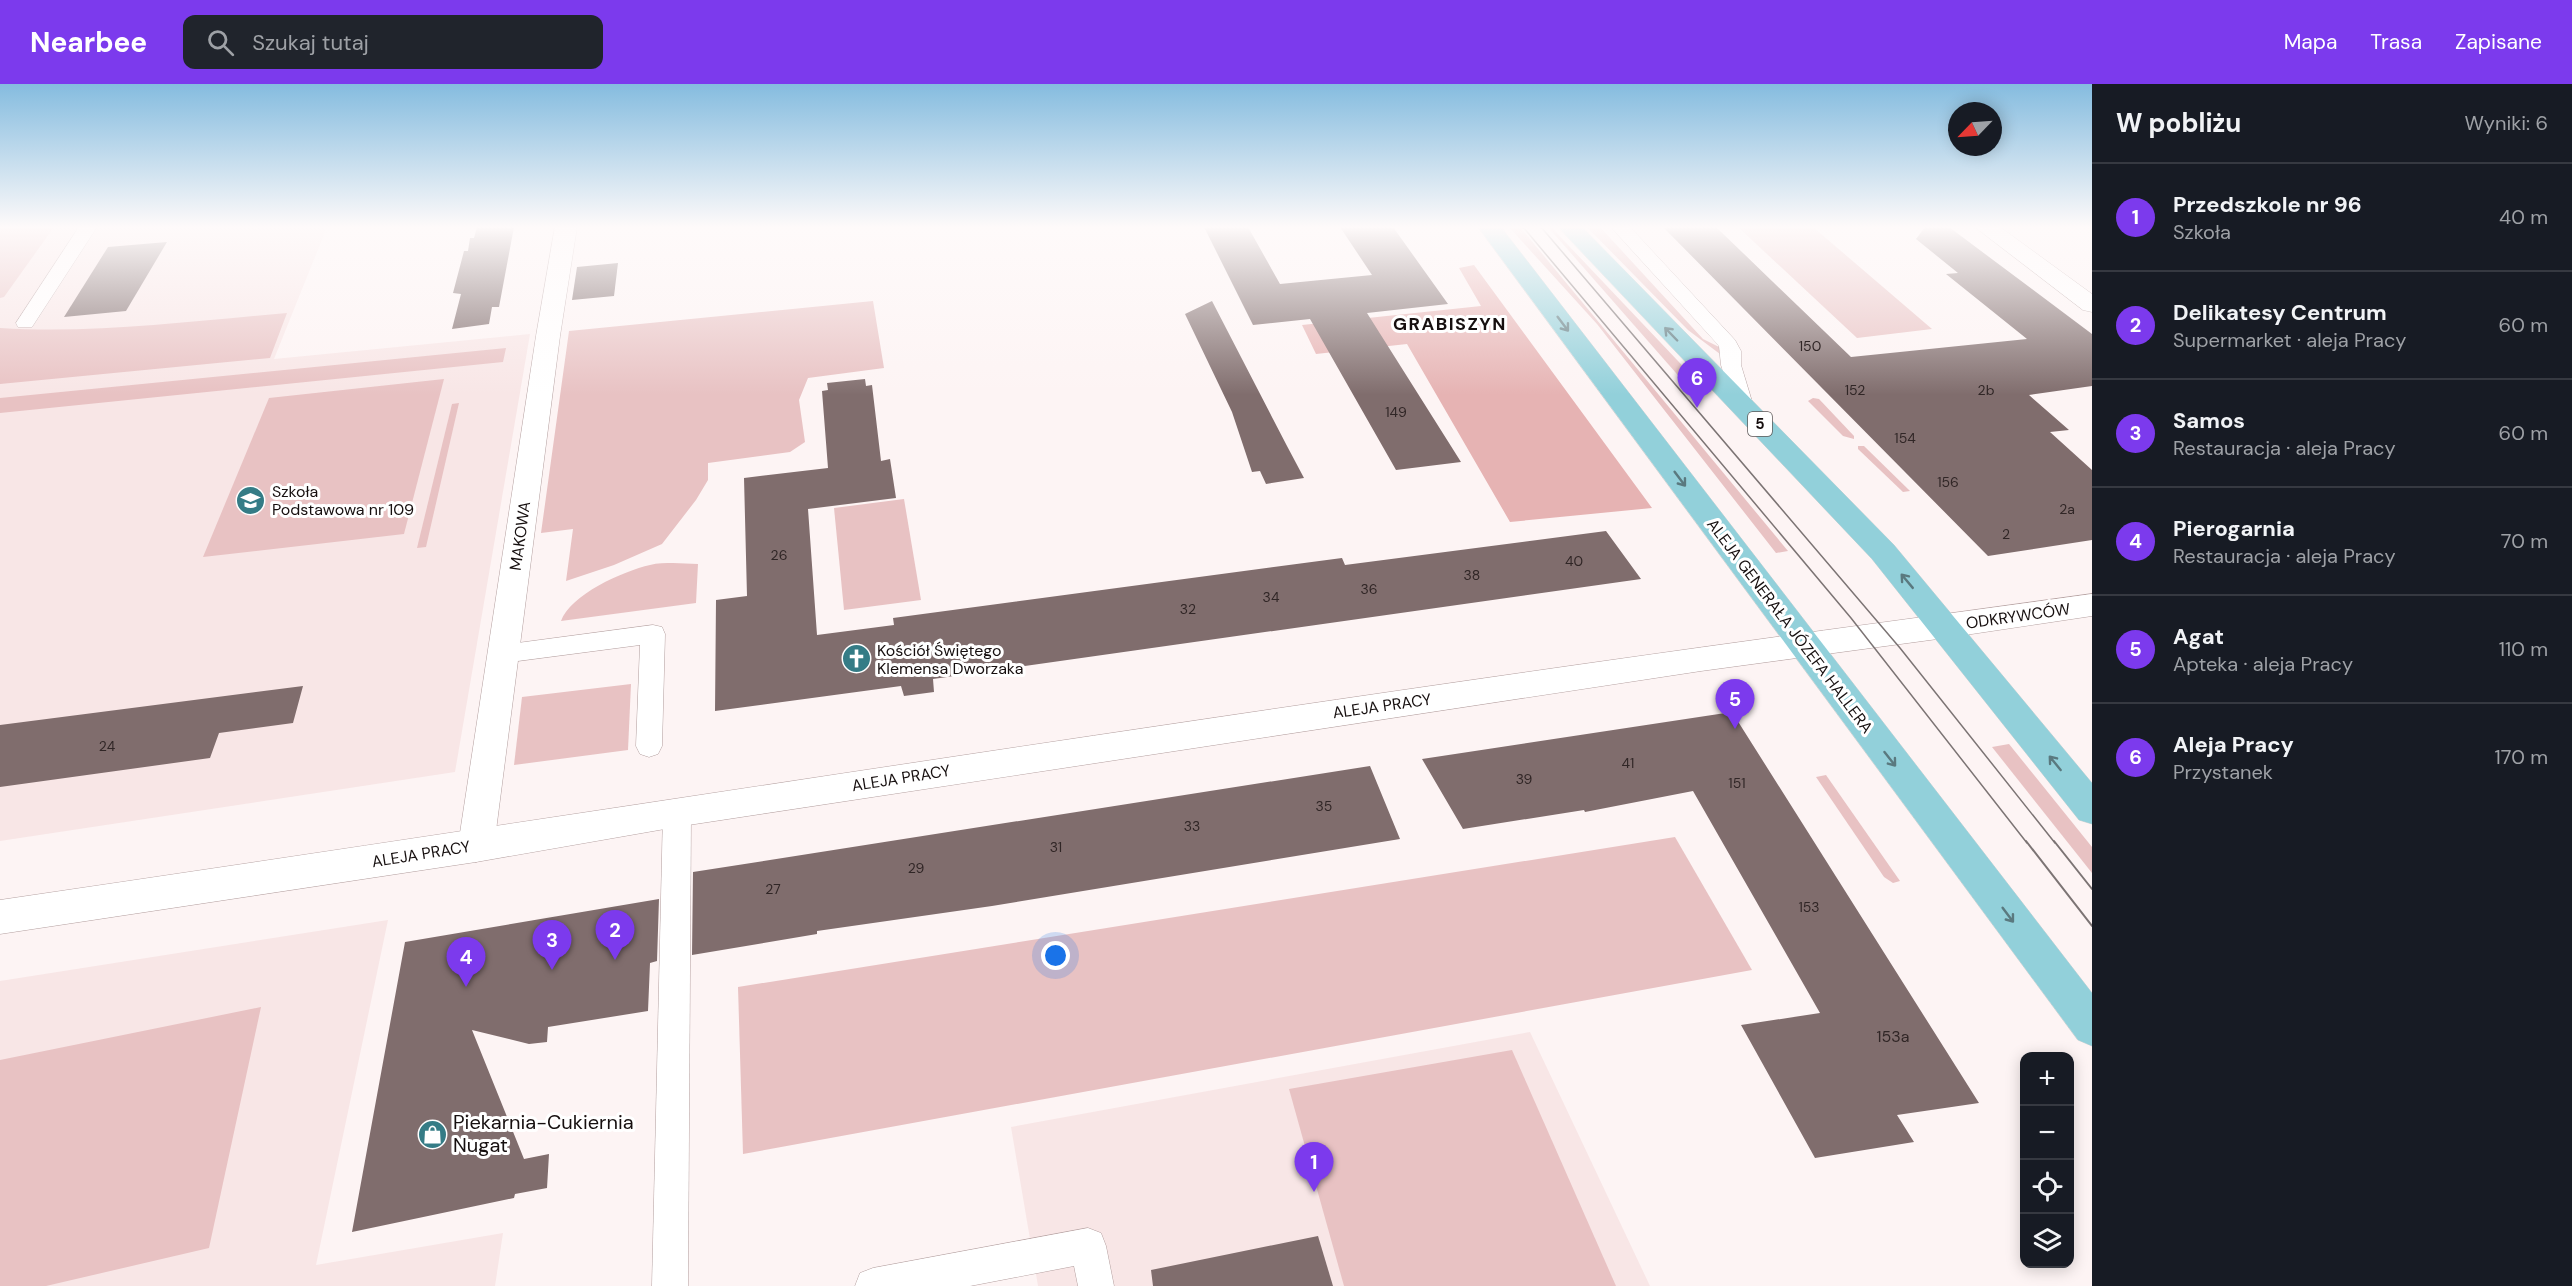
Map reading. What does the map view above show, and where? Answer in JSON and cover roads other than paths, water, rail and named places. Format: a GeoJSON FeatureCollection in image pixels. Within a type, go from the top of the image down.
{"type":"FeatureCollection","features":[{"type":"Feature","properties":{"kind":"main road","name":"ALEJA GENERAŁA JÓZEFA HALLERA"},"geometry":{"type":"LineString","coordinates":[[1531,283],[2092,1026]]}},
{"type":"Feature","properties":{"kind":"main road","name":"5"},"geometry":{"type":"LineString","coordinates":[[1623,283],[1883,552],[2092,809]]}},
{"type":"Feature","properties":{"kind":"street","name":"MAKOWA"},"geometry":{"type":"LineString","coordinates":[[476,846],[557,283]]}},
{"type":"Feature","properties":{"kind":"street"},"geometry":{"type":"LineString","coordinates":[[2062,283],[2092,305]]}},
{"type":"Feature","properties":{"kind":"street"},"geometry":{"type":"LineString","coordinates":[[2066,286],[2085,283]]}},
{"type":"Feature","properties":{"kind":"street","name":"ODKRYWCÓW"},"geometry":{"type":"LineString","coordinates":[[1804,646],[2092,605]]}},
{"type":"Feature","properties":{"kind":"street","name":"ALEJA PRACY"},"geometry":{"type":"LineString","coordinates":[[0,917],[476,846],[677,812],[1689,660],[1804,646]]}},
{"type":"Feature","properties":{"kind":"lane"},"geometry":{"type":"LineString","coordinates":[[25,323],[51,283]]}},
{"type":"Feature","properties":{"kind":"lane"},"geometry":{"type":"LineString","coordinates":[[1672,283],[1728,344],[1731,351],[1731,365],[1744,408]]}},
{"type":"Feature","properties":{"kind":"lane"},"geometry":{"type":"LineString","coordinates":[[503,654],[652,634],[649,746]]}},
{"type":"Feature","properties":{"kind":"lane"},"geometry":{"type":"LineString","coordinates":[[670,1286],[677,812]]}},
{"type":"Feature","properties":{"kind":"lane"},"geometry":{"type":"LineString","coordinates":[[873,1286],[1088,1246],[1096,1286]]}},
{"type":"Feature","properties":{"kind":"tram line"},"geometry":{"type":"LineString","coordinates":[[1570,283],[1851,618],[2027,843]]}},
{"type":"Feature","properties":{"kind":"tram line"},"geometry":{"type":"LineString","coordinates":[[1589,283],[1900,648],[2055,843]]}},
{"type":"Feature","properties":{"kind":"tram line"},"geometry":{"type":"LineString","coordinates":[[2026,841],[2092,926]]}},
{"type":"Feature","properties":{"kind":"tram line"},"geometry":{"type":"LineString","coordinates":[[2054,841],[2092,889]]}},
{"type":"Feature","properties":{"kind":"place","name":"Aleja Pracy"},"geometry":{"type":"Point","coordinates":[1697,408]}},
{"type":"Feature","properties":{"kind":"place","name":"Szkoła Podstawowa nr 109"},"geometry":{"type":"Point","coordinates":[251,500]}},
{"type":"Feature","properties":{"kind":"place","name":"Kościół Świętego Klemensa Dworzaka"},"geometry":{"type":"Point","coordinates":[856,659]}},
{"type":"Feature","properties":{"kind":"place","name":"Agat"},"geometry":{"type":"Point","coordinates":[1735,729]}},
{"type":"Feature","properties":{"kind":"place","name":"Delikatesy Centrum"},"geometry":{"type":"Point","coordinates":[615,960]}},
{"type":"Feature","properties":{"kind":"place","name":"Samos"},"geometry":{"type":"Point","coordinates":[552,970]}},
{"type":"Feature","properties":{"kind":"place","name":"Pierogarnia"},"geometry":{"type":"Point","coordinates":[466,987]}},
{"type":"Feature","properties":{"kind":"place","name":"Piekarnia-Cukiernia Nugat"},"geometry":{"type":"Point","coordinates":[432,1134]}},
{"type":"Feature","properties":{"kind":"place","name":"Przedszkole nr 96"},"geometry":{"type":"Point","coordinates":[1314,1192]}},
{"type":"Feature","properties":{"kind":"district","name":"GRABISZYN"},"geometry":{"type":"Point","coordinates":[1450,324]}}]}
